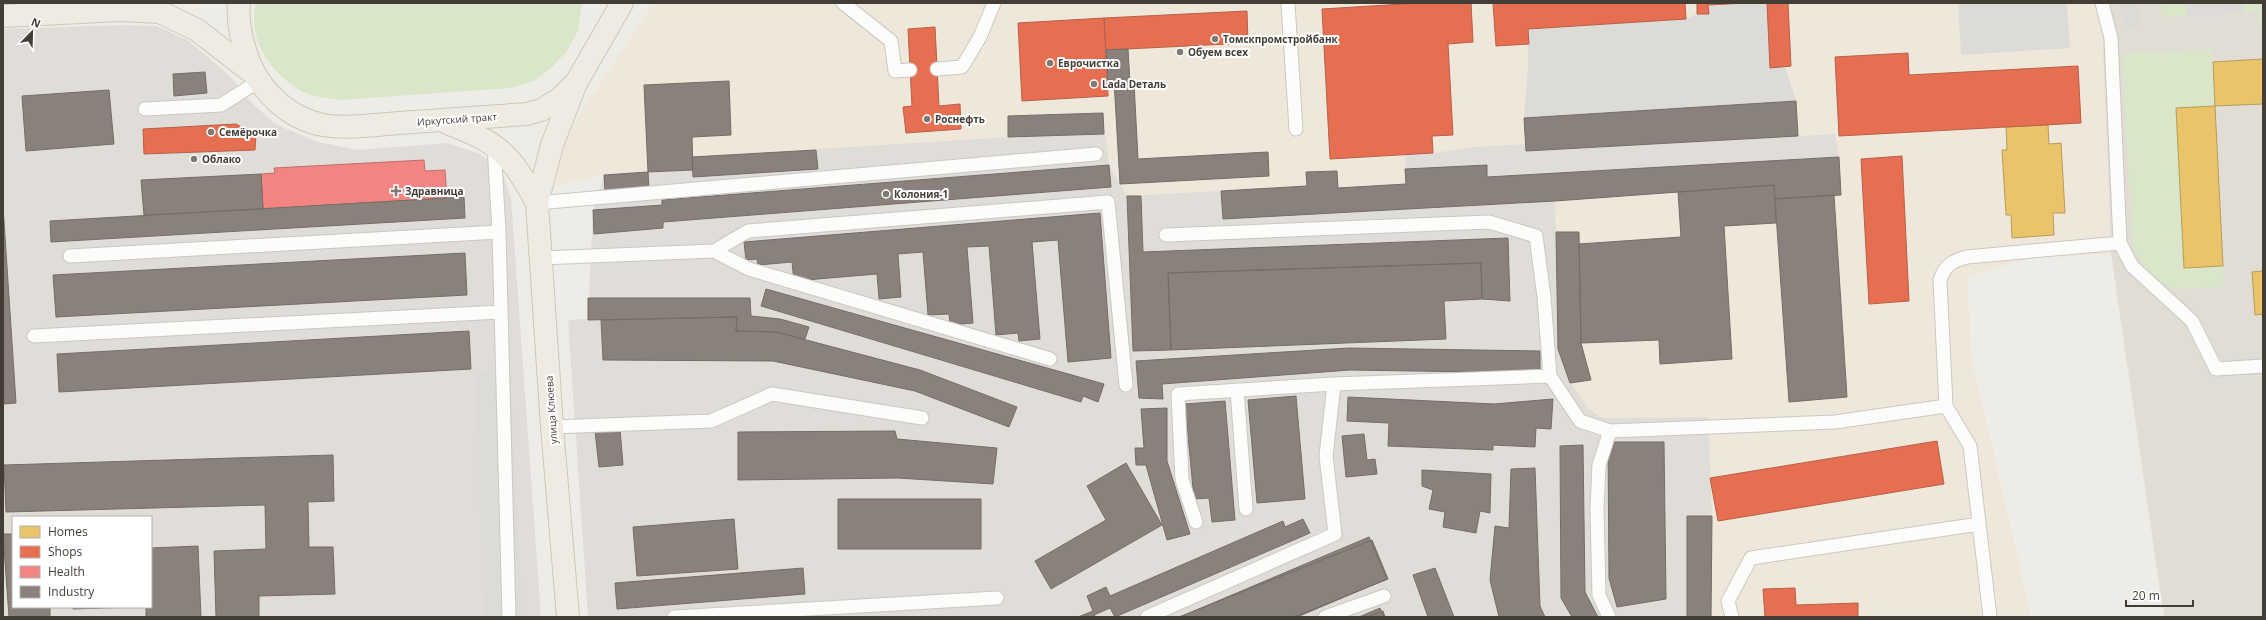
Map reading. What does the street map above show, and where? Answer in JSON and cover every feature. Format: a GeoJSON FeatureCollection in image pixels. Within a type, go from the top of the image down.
{"type":"FeatureCollection","features":[{"type":"Feature","properties":{"kind":"main road","name":"Иркутский тракт"},"geometry":{"type":"LineString","coordinates":[[239,3],[240,38],[257,78]]}},
{"type":"Feature","properties":{"kind":"main road","name":"Иркутский тракт"},"geometry":{"type":"LineString","coordinates":[[3,16],[120,10],[160,12],[197,30],[257,78],[287,110],[323,125],[355,126],[527,114],[541,110],[558,100],[576,83],[622,3]]}},
{"type":"Feature","properties":{"kind":"main road","name":"улица Клюева"},"geometry":{"type":"LineString","coordinates":[[568,617],[552,427],[537,203],[552,146],[576,83]]}},
{"type":"Feature","properties":{"kind":"main road","name":"улица Клюева"},"geometry":{"type":"LineString","coordinates":[[440,120],[481,136],[494,144],[508,156],[524,179],[537,203]]}},
{"type":"Feature","properties":{"kind":"lane"},"geometry":{"type":"LineString","coordinates":[[843,3],[891,41],[895,71],[910,70]]}},
{"type":"Feature","properties":{"kind":"lane"},"geometry":{"type":"LineString","coordinates":[[937,69],[962,67],[980,37],[994,3]]}},
{"type":"Feature","properties":{"kind":"lane"},"geometry":{"type":"LineString","coordinates":[[1288,3],[1296,129]]}},
{"type":"Feature","properties":{"kind":"lane"},"geometry":{"type":"LineString","coordinates":[[2102,3],[2111,38],[2120,243],[2132,266],[2192,321],[2216,369],[2263,366]]}},
{"type":"Feature","properties":{"kind":"lane"},"geometry":{"type":"LineString","coordinates":[[145,109],[221,105],[257,78]]}},
{"type":"Feature","properties":{"kind":"lane"},"geometry":{"type":"LineString","coordinates":[[494,144],[501,312],[509,617]]}},
{"type":"Feature","properties":{"kind":"lane"},"geometry":{"type":"LineString","coordinates":[[537,203],[1096,154]]}},
{"type":"Feature","properties":{"kind":"lane"},"geometry":{"type":"LineString","coordinates":[[541,258],[714,251],[748,231],[1108,202],[1126,385]]}},
{"type":"Feature","properties":{"kind":"lane"},"geometry":{"type":"LineString","coordinates":[[1166,235],[1489,222],[1536,236],[1544,297],[1550,376],[1580,421],[1610,432],[1835,422],[1946,406]]}},
{"type":"Feature","properties":{"kind":"lane"},"geometry":{"type":"LineString","coordinates":[[70,256],[498,232]]}},
{"type":"Feature","properties":{"kind":"lane"},"geometry":{"type":"LineString","coordinates":[[1990,617],[1970,446],[1946,406],[1939,294],[1940,280],[1944,268],[1954,261],[1967,257],[2120,243]]}},
{"type":"Feature","properties":{"kind":"lane"},"geometry":{"type":"LineString","coordinates":[[714,251],[749,269],[1050,359]]}},
{"type":"Feature","properties":{"kind":"lane"},"geometry":{"type":"LineString","coordinates":[[34,336],[501,312]]}},
{"type":"Feature","properties":{"kind":"lane"},"geometry":{"type":"LineString","coordinates":[[1196,522],[1182,480],[1178,394],[1334,384],[1550,376]]}},
{"type":"Feature","properties":{"kind":"lane"},"geometry":{"type":"LineString","coordinates":[[1147,617],[1335,534],[1326,456],[1334,384]]}},
{"type":"Feature","properties":{"kind":"lane"},"geometry":{"type":"LineString","coordinates":[[1238,390],[1246,510]]}},
{"type":"Feature","properties":{"kind":"lane"},"geometry":{"type":"LineString","coordinates":[[552,427],[712,421],[772,394],[922,418]]}},
{"type":"Feature","properties":{"kind":"lane"},"geometry":{"type":"LineString","coordinates":[[1609,617],[1599,595],[1597,509],[1599,465],[1610,432]]}},
{"type":"Feature","properties":{"kind":"lane"},"geometry":{"type":"LineString","coordinates":[[1732,617],[1728,601],[1751,558],[1980,524]]}},
{"type":"Feature","properties":{"kind":"lane"},"geometry":{"type":"LineString","coordinates":[[1325,617],[1384,596]]}},
{"type":"Feature","properties":{"kind":"lane"},"geometry":{"type":"LineString","coordinates":[[674,617],[997,598]]}},
{"type":"Feature","properties":{"kind":"shaded area"},"geometry":{"type":"Polygon","coordinates":[[[658,3],[2101,3],[2111,254],[2029,258],[1967,277],[1971,355],[2031,617],[1711,617],[1708,417],[1602,418],[1588,408],[1570,383],[1581,343],[1556,232],[1555,201],[1774,185],[1835,134],[1526,151],[1525,144],[1472,147],[1433,153],[1405,153],[1406,184],[1338,188],[1337,171],[1306,172],[1307,186],[1127,196],[1109,165],[1103,113],[1008,116],[1008,137],[693,157],[693,170],[604,175],[557,185],[560,155],[576,121],[646,14],[658,3]]]}},
{"type":"Feature","properties":{"kind":"shaded area"},"geometry":{"type":"Polygon","coordinates":[[[1767,3],[1770,67],[1785,66],[1796,101],[1524,118],[1528,65],[1528,29],[1686,19],[1697,14],[1708,14],[1708,5],[1767,3]]]}},
{"type":"Feature","properties":{"kind":"shaded area"},"geometry":{"type":"Polygon","coordinates":[[[1958,3],[2067,3],[2070,48],[1961,55],[1958,3]]]}},
{"type":"Feature","properties":{"kind":"shaded area"},"geometry":{"type":"Polygon","coordinates":[[[2101,3],[2263,3],[2263,617],[2164,617],[2111,254],[2101,3]]]}},
{"type":"Feature","properties":{"kind":"shaded area"},"geometry":{"type":"Polygon","coordinates":[[[2121,3],[2139,3],[2141,28],[2123,29],[2121,3]]]}},
{"type":"Feature","properties":{"kind":"shaded area"},"geometry":{"type":"Polygon","coordinates":[[[2186,3],[2242,3],[2243,12],[2187,16],[2186,3]]]}},
{"type":"Feature","properties":{"kind":"shaded area"},"geometry":{"type":"Polygon","coordinates":[[[122,25],[157,26],[189,41],[232,78],[251,102],[275,124],[318,142],[357,150],[447,143],[480,154],[501,170],[511,198],[541,617],[3,617],[3,29],[122,25]]]}},
{"type":"Feature","properties":{"kind":"shaded area"},"geometry":{"type":"Polygon","coordinates":[[[1103,113],[1109,165],[1127,196],[1307,186],[1306,172],[1337,171],[1338,188],[1406,184],[1405,153],[1434,153],[1472,147],[1526,144],[1527,151],[1835,134],[1839,157],[1774,185],[1555,201],[1556,232],[1581,343],[1591,380],[1571,383],[1588,408],[1602,418],[1708,417],[1712,516],[1711,617],[588,617],[568,320],[588,319],[593,210],[604,175],[693,170],[692,157],[1008,137],[1008,116],[1103,113]]]}},
{"type":"Feature","properties":{"kind":"shaded area"},"geometry":{"type":"Polygon","coordinates":[[[510,371],[522,617],[483,617],[476,374],[510,371]]]}},
{"type":"Feature","properties":{"kind":"green space"},"geometry":{"type":"Polygon","coordinates":[[[256,3],[582,3],[578,31],[567,51],[550,69],[534,81],[511,88],[340,100],[318,97],[303,92],[278,73],[263,52],[258,41],[254,16],[256,3]]]}},
{"type":"Feature","properties":{"kind":"green space"},"geometry":{"type":"Polygon","coordinates":[[[2161,3],[2186,3],[2187,16],[2162,17],[2161,3]]]}},
{"type":"Feature","properties":{"kind":"green space"},"geometry":{"type":"Polygon","coordinates":[[[2242,3],[2263,3],[2263,23],[2259,23],[2258,11],[2243,12],[2242,3]]]}},
{"type":"Feature","properties":{"kind":"green space"},"geometry":{"type":"Polygon","coordinates":[[[2212,49],[2215,106],[2176,109],[2184,268],[2223,266],[2224,287],[2171,289],[2147,272],[2132,245],[2122,54],[2212,49]]]}},
{"type":"Feature","properties":{"kind":"building: Homes"},"geometry":{"type":"Polygon","coordinates":[[[2263,59],[2263,104],[2215,106],[2213,62],[2263,59]]]}},
{"type":"Feature","properties":{"kind":"building: Homes"},"geometry":{"type":"Polygon","coordinates":[[[2215,106],[2223,266],[2184,268],[2176,108],[2215,106]]]}},
{"type":"Feature","properties":{"kind":"building: Homes"},"geometry":{"type":"Polygon","coordinates":[[[2048,125],[2049,144],[2061,143],[2065,213],[2053,213],[2054,235],[2012,238],[2011,215],[2006,215],[2002,150],[2007,150],[2006,127],[2048,125]]]}},
{"type":"Feature","properties":{"kind":"building: Homes"},"geometry":{"type":"Polygon","coordinates":[[[2263,271],[2263,314],[2255,315],[2252,272],[2263,271]]]}},
{"type":"Feature","properties":{"kind":"building: Shops"},"geometry":{"type":"Polygon","coordinates":[[[1420,3],[1471,3],[1473,42],[1448,44],[1453,135],[1432,136],[1433,153],[1330,159],[1322,9],[1420,3]]]}},
{"type":"Feature","properties":{"kind":"building: Shops"},"geometry":{"type":"Polygon","coordinates":[[[1493,3],[1685,3],[1686,19],[1528,29],[1529,44],[1496,46],[1493,3]]]}},
{"type":"Feature","properties":{"kind":"building: Shops"},"geometry":{"type":"Polygon","coordinates":[[[1697,3],[1747,3],[1708,5],[1709,14],[1697,14],[1697,3]]]}},
{"type":"Feature","properties":{"kind":"building: Shops"},"geometry":{"type":"Polygon","coordinates":[[[1767,3],[1788,3],[1791,66],[1770,68],[1767,3]]]}},
{"type":"Feature","properties":{"kind":"building: Shops"},"geometry":{"type":"Polygon","coordinates":[[[1247,11],[1248,43],[1106,50],[1104,18],[1247,11]]]}},
{"type":"Feature","properties":{"kind":"building: Shops"},"geometry":{"type":"Polygon","coordinates":[[[1104,18],[1108,96],[1022,101],[1018,23],[1104,18]]]}},
{"type":"Feature","properties":{"kind":"building: Shops"},"geometry":{"type":"Polygon","coordinates":[[[935,27],[939,106],[960,104],[961,129],[906,133],[903,107],[912,106],[908,29],[935,27]]]}},
{"type":"Feature","properties":{"kind":"building: Shops"},"geometry":{"type":"Polygon","coordinates":[[[1908,53],[1909,75],[2078,66],[2081,123],[1839,136],[1835,57],[1908,53]]]}},
{"type":"Feature","properties":{"kind":"building: Shops"},"geometry":{"type":"Polygon","coordinates":[[[236,124],[256,134],[255,150],[144,154],[143,129],[236,124]]]}},
{"type":"Feature","properties":{"kind":"building: Shops"},"geometry":{"type":"Polygon","coordinates":[[[1902,156],[1909,301],[1869,304],[1861,159],[1902,156]]]}},
{"type":"Feature","properties":{"kind":"building: Shops"},"geometry":{"type":"Polygon","coordinates":[[[1937,441],[1944,484],[1718,521],[1710,478],[1937,441]]]}},
{"type":"Feature","properties":{"kind":"building: Shops"},"geometry":{"type":"Polygon","coordinates":[[[1795,588],[1796,605],[1858,603],[1858,617],[1765,617],[1763,589],[1795,588]]]}},
{"type":"Feature","properties":{"kind":"building: Health"},"geometry":{"type":"Polygon","coordinates":[[[424,160],[425,171],[445,170],[447,198],[263,209],[261,174],[275,173],[274,168],[424,160]]]}},
{"type":"Feature","properties":{"kind":"building: Industry"},"geometry":{"type":"Polygon","coordinates":[[[1128,49],[1130,83],[1134,83],[1138,159],[1268,152],[1269,176],[1120,184],[1114,80],[1108,80],[1106,50],[1128,49]]]}},
{"type":"Feature","properties":{"kind":"building: Industry"},"geometry":{"type":"Polygon","coordinates":[[[205,72],[207,93],[174,96],[173,74],[205,72]]]}},
{"type":"Feature","properties":{"kind":"building: Industry"},"geometry":{"type":"Polygon","coordinates":[[[729,81],[731,135],[692,137],[693,170],[648,172],[644,85],[729,81]]]}},
{"type":"Feature","properties":{"kind":"building: Industry"},"geometry":{"type":"Polygon","coordinates":[[[109,90],[114,144],[26,151],[22,96],[109,90]]]}},
{"type":"Feature","properties":{"kind":"building: Industry"},"geometry":{"type":"Polygon","coordinates":[[[1796,101],[1798,136],[1526,151],[1524,118],[1796,101]]]}},
{"type":"Feature","properties":{"kind":"building: Industry"},"geometry":{"type":"Polygon","coordinates":[[[1103,113],[1104,134],[1008,137],[1008,116],[1103,113]]]}},
{"type":"Feature","properties":{"kind":"building: Industry"},"geometry":{"type":"Polygon","coordinates":[[[816,150],[818,169],[693,177],[692,157],[816,150]]]}},
{"type":"Feature","properties":{"kind":"building: Industry"},"geometry":{"type":"Polygon","coordinates":[[[1839,157],[1841,195],[1775,199],[1774,185],[1555,201],[1223,219],[1221,191],[1307,186],[1306,172],[1337,171],[1338,188],[1406,184],[1405,169],[1487,165],[1487,177],[1839,157]]]}},
{"type":"Feature","properties":{"kind":"building: Industry","name":"Колония-1"},"geometry":{"type":"Polygon","coordinates":[[[1109,165],[1111,187],[663,222],[663,228],[594,234],[593,210],[662,205],[662,200],[1109,165]]]}},
{"type":"Feature","properties":{"kind":"building: Industry"},"geometry":{"type":"Polygon","coordinates":[[[648,172],[649,188],[605,191],[604,175],[648,172]]]}},
{"type":"Feature","properties":{"kind":"building: Industry"},"geometry":{"type":"Polygon","coordinates":[[[261,174],[263,209],[144,215],[141,180],[261,174]]]}},
{"type":"Feature","properties":{"kind":"building: Industry"},"geometry":{"type":"Polygon","coordinates":[[[1774,185],[1776,223],[1724,226],[1732,359],[1660,364],[1659,340],[1581,343],[1579,244],[1681,237],[1678,192],[1774,185]]]}},
{"type":"Feature","properties":{"kind":"building: Industry"},"geometry":{"type":"Polygon","coordinates":[[[1834,195],[1847,397],[1789,402],[1775,199],[1834,195]]]}},
{"type":"Feature","properties":{"kind":"building: Industry"},"geometry":{"type":"Polygon","coordinates":[[[1127,196],[1141,196],[1143,252],[1508,238],[1510,301],[1482,299],[1481,263],[1168,273],[1171,350],[1133,351],[1127,196]]]}},
{"type":"Feature","properties":{"kind":"building: Industry"},"geometry":{"type":"Polygon","coordinates":[[[464,197],[465,218],[51,242],[50,221],[464,197]]]}},
{"type":"Feature","properties":{"kind":"building: Industry"},"geometry":{"type":"Polygon","coordinates":[[[3,206],[16,403],[3,404],[3,206]]]}},
{"type":"Feature","properties":{"kind":"building: Industry"},"geometry":{"type":"Polygon","coordinates":[[[1100,213],[1111,358],[1068,362],[1058,240],[1032,242],[1040,339],[1019,341],[1018,333],[996,335],[989,246],[967,247],[973,323],[950,325],[949,314],[928,315],[923,252],[898,254],[901,297],[879,299],[877,274],[794,281],[792,262],[758,265],[757,259],[746,260],[744,242],[1100,213]]]}},
{"type":"Feature","properties":{"kind":"building: Industry"},"geometry":{"type":"Polygon","coordinates":[[[1556,232],[1579,232],[1581,343],[1591,380],[1570,383],[1558,349],[1556,232]]]}},
{"type":"Feature","properties":{"kind":"building: Industry"},"geometry":{"type":"Polygon","coordinates":[[[465,253],[467,295],[56,317],[53,275],[465,253]]]}},
{"type":"Feature","properties":{"kind":"building: Industry"},"geometry":{"type":"Polygon","coordinates":[[[1481,263],[1482,299],[1444,301],[1446,339],[1171,350],[1168,273],[1481,263]]]}},
{"type":"Feature","properties":{"kind":"building: Industry"},"geometry":{"type":"Polygon","coordinates":[[[766,289],[1104,384],[1098,402],[1083,396],[1081,402],[761,306],[766,289]]]}},
{"type":"Feature","properties":{"kind":"building: Industry"},"geometry":{"type":"Polygon","coordinates":[[[588,298],[750,298],[751,316],[780,319],[809,327],[805,339],[776,332],[736,331],[737,317],[588,320],[588,298]]]}},
{"type":"Feature","properties":{"kind":"building: Industry"},"geometry":{"type":"Polygon","coordinates":[[[737,317],[736,331],[776,332],[920,370],[1017,407],[1009,427],[915,391],[773,361],[603,360],[601,320],[737,317]]]}},
{"type":"Feature","properties":{"kind":"building: Industry"},"geometry":{"type":"Polygon","coordinates":[[[469,331],[471,369],[59,392],[57,354],[469,331]]]}},
{"type":"Feature","properties":{"kind":"building: Industry"},"geometry":{"type":"Polygon","coordinates":[[[1349,348],[1540,351],[1540,373],[1350,370],[1162,384],[1163,399],[1139,398],[1136,361],[1349,348]]]}},
{"type":"Feature","properties":{"kind":"building: Industry"},"geometry":{"type":"Polygon","coordinates":[[[1296,396],[1305,499],[1257,503],[1248,400],[1296,396]]]}},
{"type":"Feature","properties":{"kind":"building: Industry"},"geometry":{"type":"Polygon","coordinates":[[[1348,397],[1494,404],[1553,399],[1551,429],[1536,428],[1535,447],[1493,445],[1493,450],[1388,446],[1389,423],[1347,421],[1348,397]]]}},
{"type":"Feature","properties":{"kind":"building: Industry"},"geometry":{"type":"Polygon","coordinates":[[[1225,401],[1235,520],[1212,522],[1209,498],[1194,499],[1185,404],[1225,401]]]}},
{"type":"Feature","properties":{"kind":"building: Industry"},"geometry":{"type":"Polygon","coordinates":[[[1167,408],[1167,461],[1190,534],[1167,540],[1146,465],[1136,465],[1135,448],[1144,448],[1141,409],[1167,408]]]}},
{"type":"Feature","properties":{"kind":"building: Industry"},"geometry":{"type":"Polygon","coordinates":[[[620,429],[623,465],[599,467],[595,431],[620,429]]]}},
{"type":"Feature","properties":{"kind":"building: Industry"},"geometry":{"type":"Polygon","coordinates":[[[895,431],[897,439],[997,448],[993,484],[898,478],[738,480],[738,432],[895,431]]]}},
{"type":"Feature","properties":{"kind":"building: Industry"},"geometry":{"type":"Polygon","coordinates":[[[1364,434],[1367,460],[1375,459],[1377,474],[1346,477],[1342,436],[1364,434]]]}},
{"type":"Feature","properties":{"kind":"building: Industry"},"geometry":{"type":"Polygon","coordinates":[[[1608,442],[1664,442],[1666,599],[1617,607],[1609,578],[1608,442]]]}},
{"type":"Feature","properties":{"kind":"building: Industry"},"geometry":{"type":"Polygon","coordinates":[[[1583,445],[1585,592],[1598,617],[1572,617],[1561,598],[1560,446],[1583,445]]]}},
{"type":"Feature","properties":{"kind":"building: Industry"},"geometry":{"type":"Polygon","coordinates":[[[333,455],[334,501],[308,502],[309,547],[333,547],[335,594],[259,596],[259,617],[216,617],[214,551],[266,549],[265,505],[6,512],[4,465],[333,455]]]}},
{"type":"Feature","properties":{"kind":"building: Industry"},"geometry":{"type":"Polygon","coordinates":[[[1126,463],[1162,525],[1051,589],[1035,561],[1106,520],[1087,486],[1126,463]]]}},
{"type":"Feature","properties":{"kind":"building: Industry"},"geometry":{"type":"Polygon","coordinates":[[[1535,468],[1540,606],[1545,617],[1499,617],[1490,580],[1495,526],[1509,528],[1511,469],[1535,468]]]}},
{"type":"Feature","properties":{"kind":"building: Industry"},"geometry":{"type":"Polygon","coordinates":[[[1422,470],[1491,474],[1490,513],[1480,511],[1476,533],[1443,527],[1445,512],[1429,509],[1433,490],[1422,486],[1422,470]]]}},
{"type":"Feature","properties":{"kind":"building: Industry"},"geometry":{"type":"Polygon","coordinates":[[[838,499],[981,499],[981,549],[838,549],[838,499]]]}},
{"type":"Feature","properties":{"kind":"building: Industry"},"geometry":{"type":"Polygon","coordinates":[[[1687,516],[1712,516],[1711,617],[1687,617],[1687,516]]]}},
{"type":"Feature","properties":{"kind":"building: Industry"},"geometry":{"type":"Polygon","coordinates":[[[734,519],[738,569],[637,576],[633,527],[734,519]]]}},
{"type":"Feature","properties":{"kind":"building: Industry"},"geometry":{"type":"Polygon","coordinates":[[[1303,519],[1310,533],[1115,617],[1110,608],[1094,615],[1095,617],[1078,617],[1093,611],[1087,596],[1106,587],[1110,596],[1283,521],[1285,527],[1303,519]]]}},
{"type":"Feature","properties":{"kind":"building: Industry"},"geometry":{"type":"Polygon","coordinates":[[[3,534],[12,534],[12,608],[50,608],[50,617],[9,617],[3,534]]]}},
{"type":"Feature","properties":{"kind":"building: Industry"},"geometry":{"type":"Polygon","coordinates":[[[1369,537],[1387,579],[1297,617],[1180,617],[1369,537]]]}},
{"type":"Feature","properties":{"kind":"building: Industry"},"geometry":{"type":"Polygon","coordinates":[[[1372,540],[1388,579],[1294,617],[1179,617],[1372,540]]]}},
{"type":"Feature","properties":{"kind":"building: Industry"},"geometry":{"type":"Polygon","coordinates":[[[198,546],[201,617],[146,617],[146,608],[152,608],[152,548],[198,546]]]}},
{"type":"Feature","properties":{"kind":"building: Industry"},"geometry":{"type":"Polygon","coordinates":[[[803,568],[805,594],[617,609],[615,583],[803,568]]]}},
{"type":"Feature","properties":{"kind":"building: Industry"},"geometry":{"type":"Polygon","coordinates":[[[1435,568],[1454,617],[1428,617],[1413,575],[1435,568]]]}},
{"type":"Feature","properties":{"kind":"building: Industry"},"geometry":{"type":"Polygon","coordinates":[[[73,608],[104,608],[73,609],[73,608]]]}},
{"type":"Feature","properties":{"kind":"building: Industry"},"geometry":{"type":"Polygon","coordinates":[[[1380,608],[1384,617],[1359,617],[1380,608]]]}},
{"type":"Feature","properties":{"kind":"building: Industry"},"geometry":{"type":"Polygon","coordinates":[[[1383,611],[1385,617],[1367,617],[1383,611]]]}},
{"type":"Feature","properties":{"kind":"place","name":"Томскпромстройбанк"},"geometry":{"type":"Point","coordinates":[1215,39]}},
{"type":"Feature","properties":{"kind":"place","name":"Обуем всех"},"geometry":{"type":"Point","coordinates":[1180,52]}},
{"type":"Feature","properties":{"kind":"place","name":"Еврочистка"},"geometry":{"type":"Point","coordinates":[1050,63]}},
{"type":"Feature","properties":{"kind":"place","name":"Lada Dеталь"},"geometry":{"type":"Point","coordinates":[1094,84]}},
{"type":"Feature","properties":{"kind":"place","name":"Роснефть"},"geometry":{"type":"Point","coordinates":[927,119]}},
{"type":"Feature","properties":{"kind":"place","name":"Cемёрочка"},"geometry":{"type":"Point","coordinates":[211,132]}},
{"type":"Feature","properties":{"kind":"place","name":"Облако"},"geometry":{"type":"Point","coordinates":[194,159]}},
{"type":"Feature","properties":{"kind":"place","name":"Здравница"},"geometry":{"type":"Point","coordinates":[396,191]}},
{"type":"Feature","properties":{"kind":"place","name":"Колония-1"},"geometry":{"type":"Point","coordinates":[886,194]}}]}
